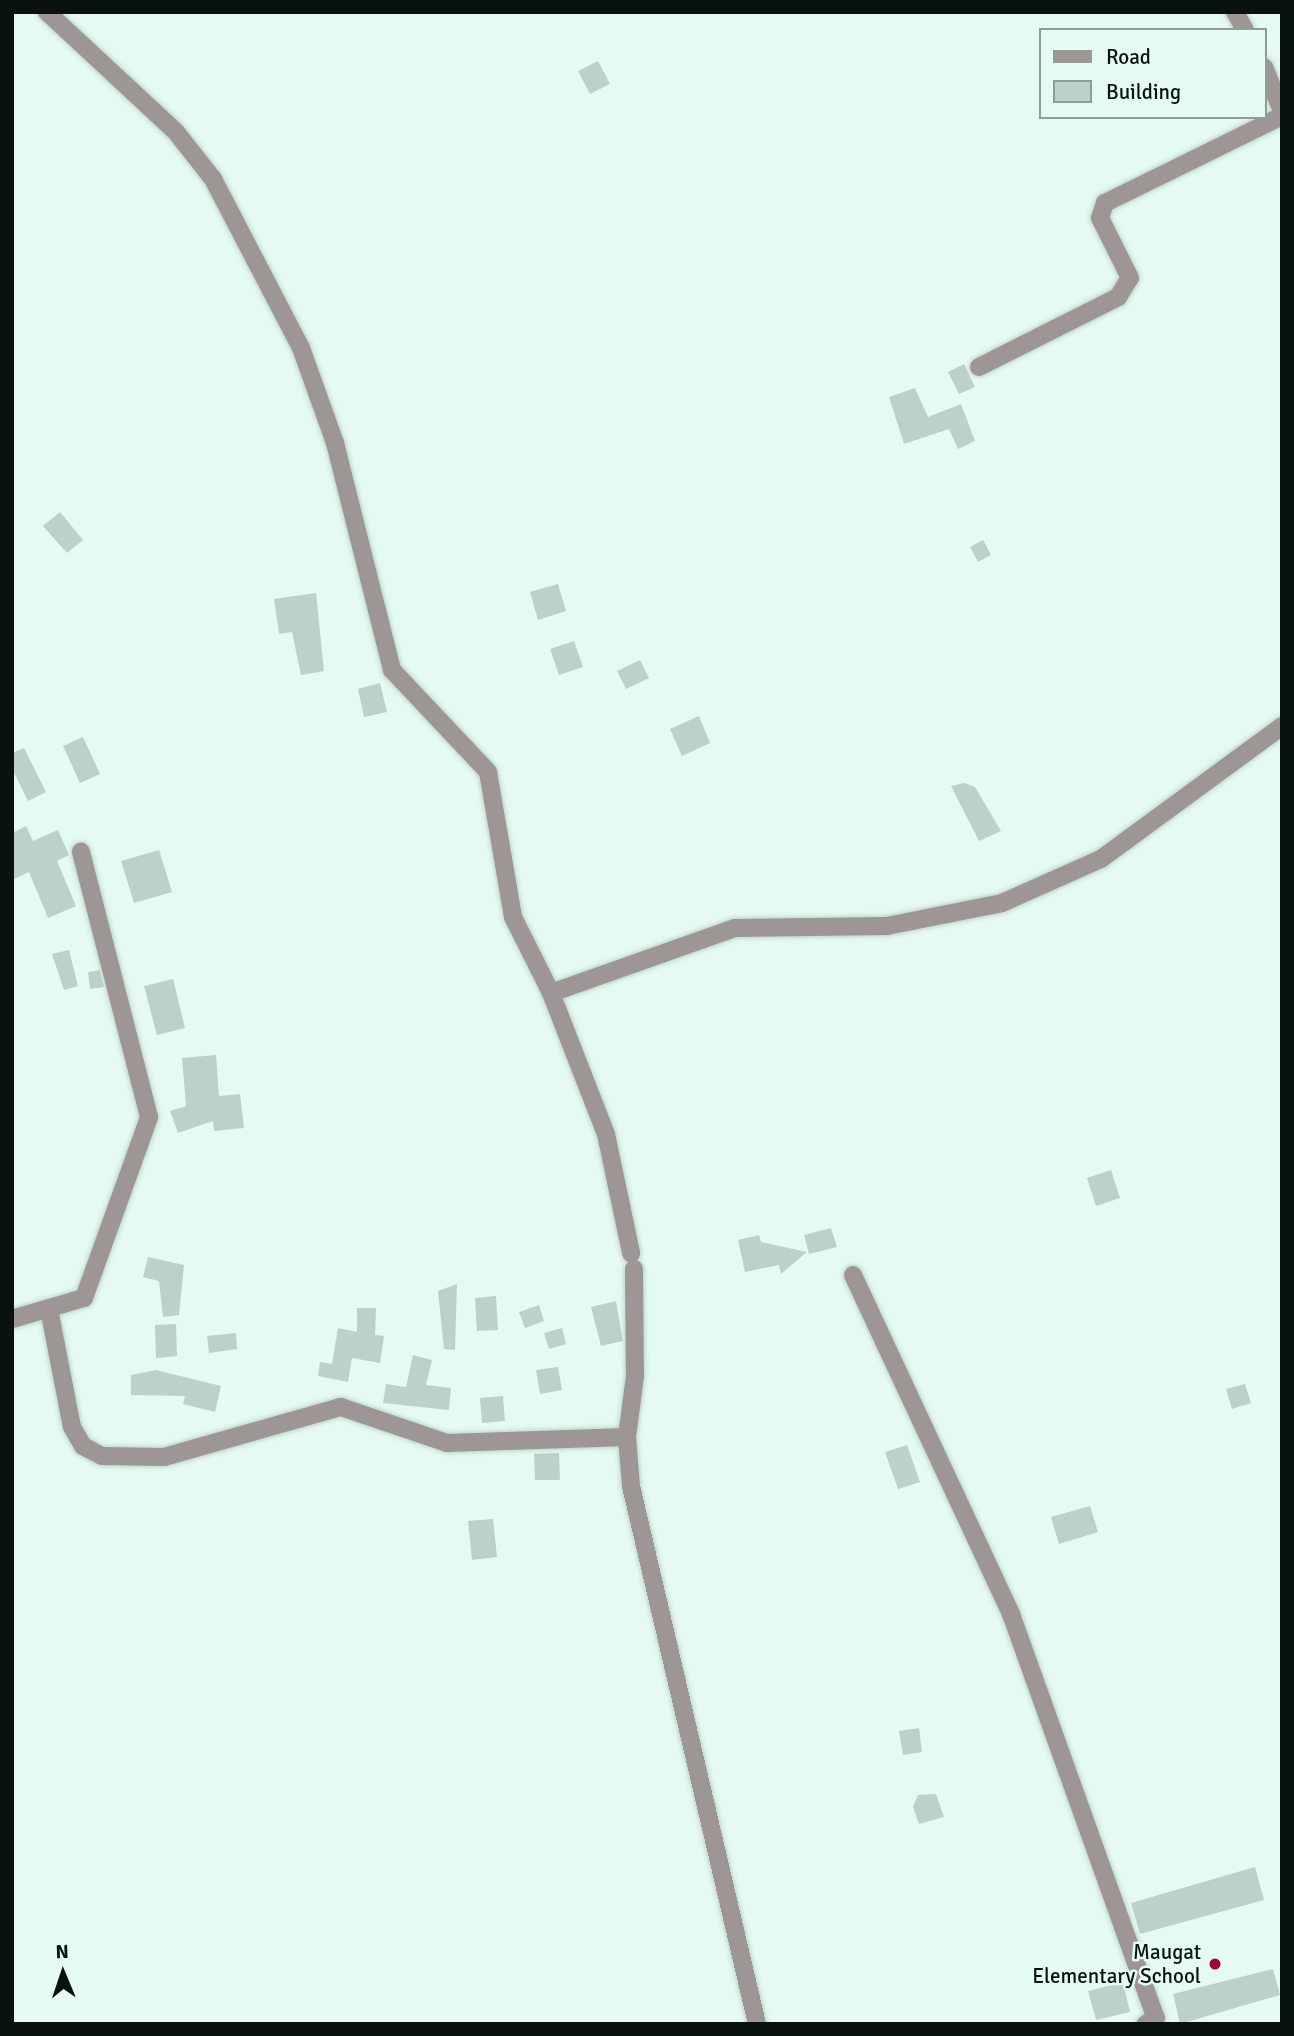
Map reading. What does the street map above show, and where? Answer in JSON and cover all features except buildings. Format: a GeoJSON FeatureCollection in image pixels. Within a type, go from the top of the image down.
{"type":"FeatureCollection","features":[{"type":"Feature","properties":{"kind":"street"},"geometry":{"type":"LineString","coordinates":[[47,12],[176,132],[213,179],[301,348],[335,443],[392,670],[488,772],[513,917],[551,993],[606,1134],[632,1261],[635,1376],[626,1437],[640,1526],[757,2024]]}},
{"type":"Feature","properties":{"kind":"street"},"geometry":{"type":"LineString","coordinates":[[1235,12],[1244,28]]}},
{"type":"Feature","properties":{"kind":"street"},"geometry":{"type":"LineString","coordinates":[[979,367],[1118,297],[1130,278],[1100,218],[1105,203],[1282,113],[1266,72]]}},
{"type":"Feature","properties":{"kind":"street"},"geometry":{"type":"LineString","coordinates":[[551,993],[735,928],[887,926],[1002,903],[1101,859],[1282,726]]}},
{"type":"Feature","properties":{"kind":"street"},"geometry":{"type":"LineString","coordinates":[[12,1319],[84,1298],[150,1105],[122,1027],[97,899],[81,852]]}},
{"type":"Feature","properties":{"kind":"street"},"geometry":{"type":"LineString","coordinates":[[853,1275],[1011,1614],[1156,2018],[1146,2024]]}},
{"type":"Feature","properties":{"kind":"street"},"geometry":{"type":"LineString","coordinates":[[49,1309],[72,1427],[83,1446],[102,1456],[164,1457],[341,1407],[447,1443],[626,1437]]}},
{"type":"Feature","properties":{"kind":"place","name":"Maugat Elementary School"},"geometry":{"type":"Point","coordinates":[1215,1964]}}]}
